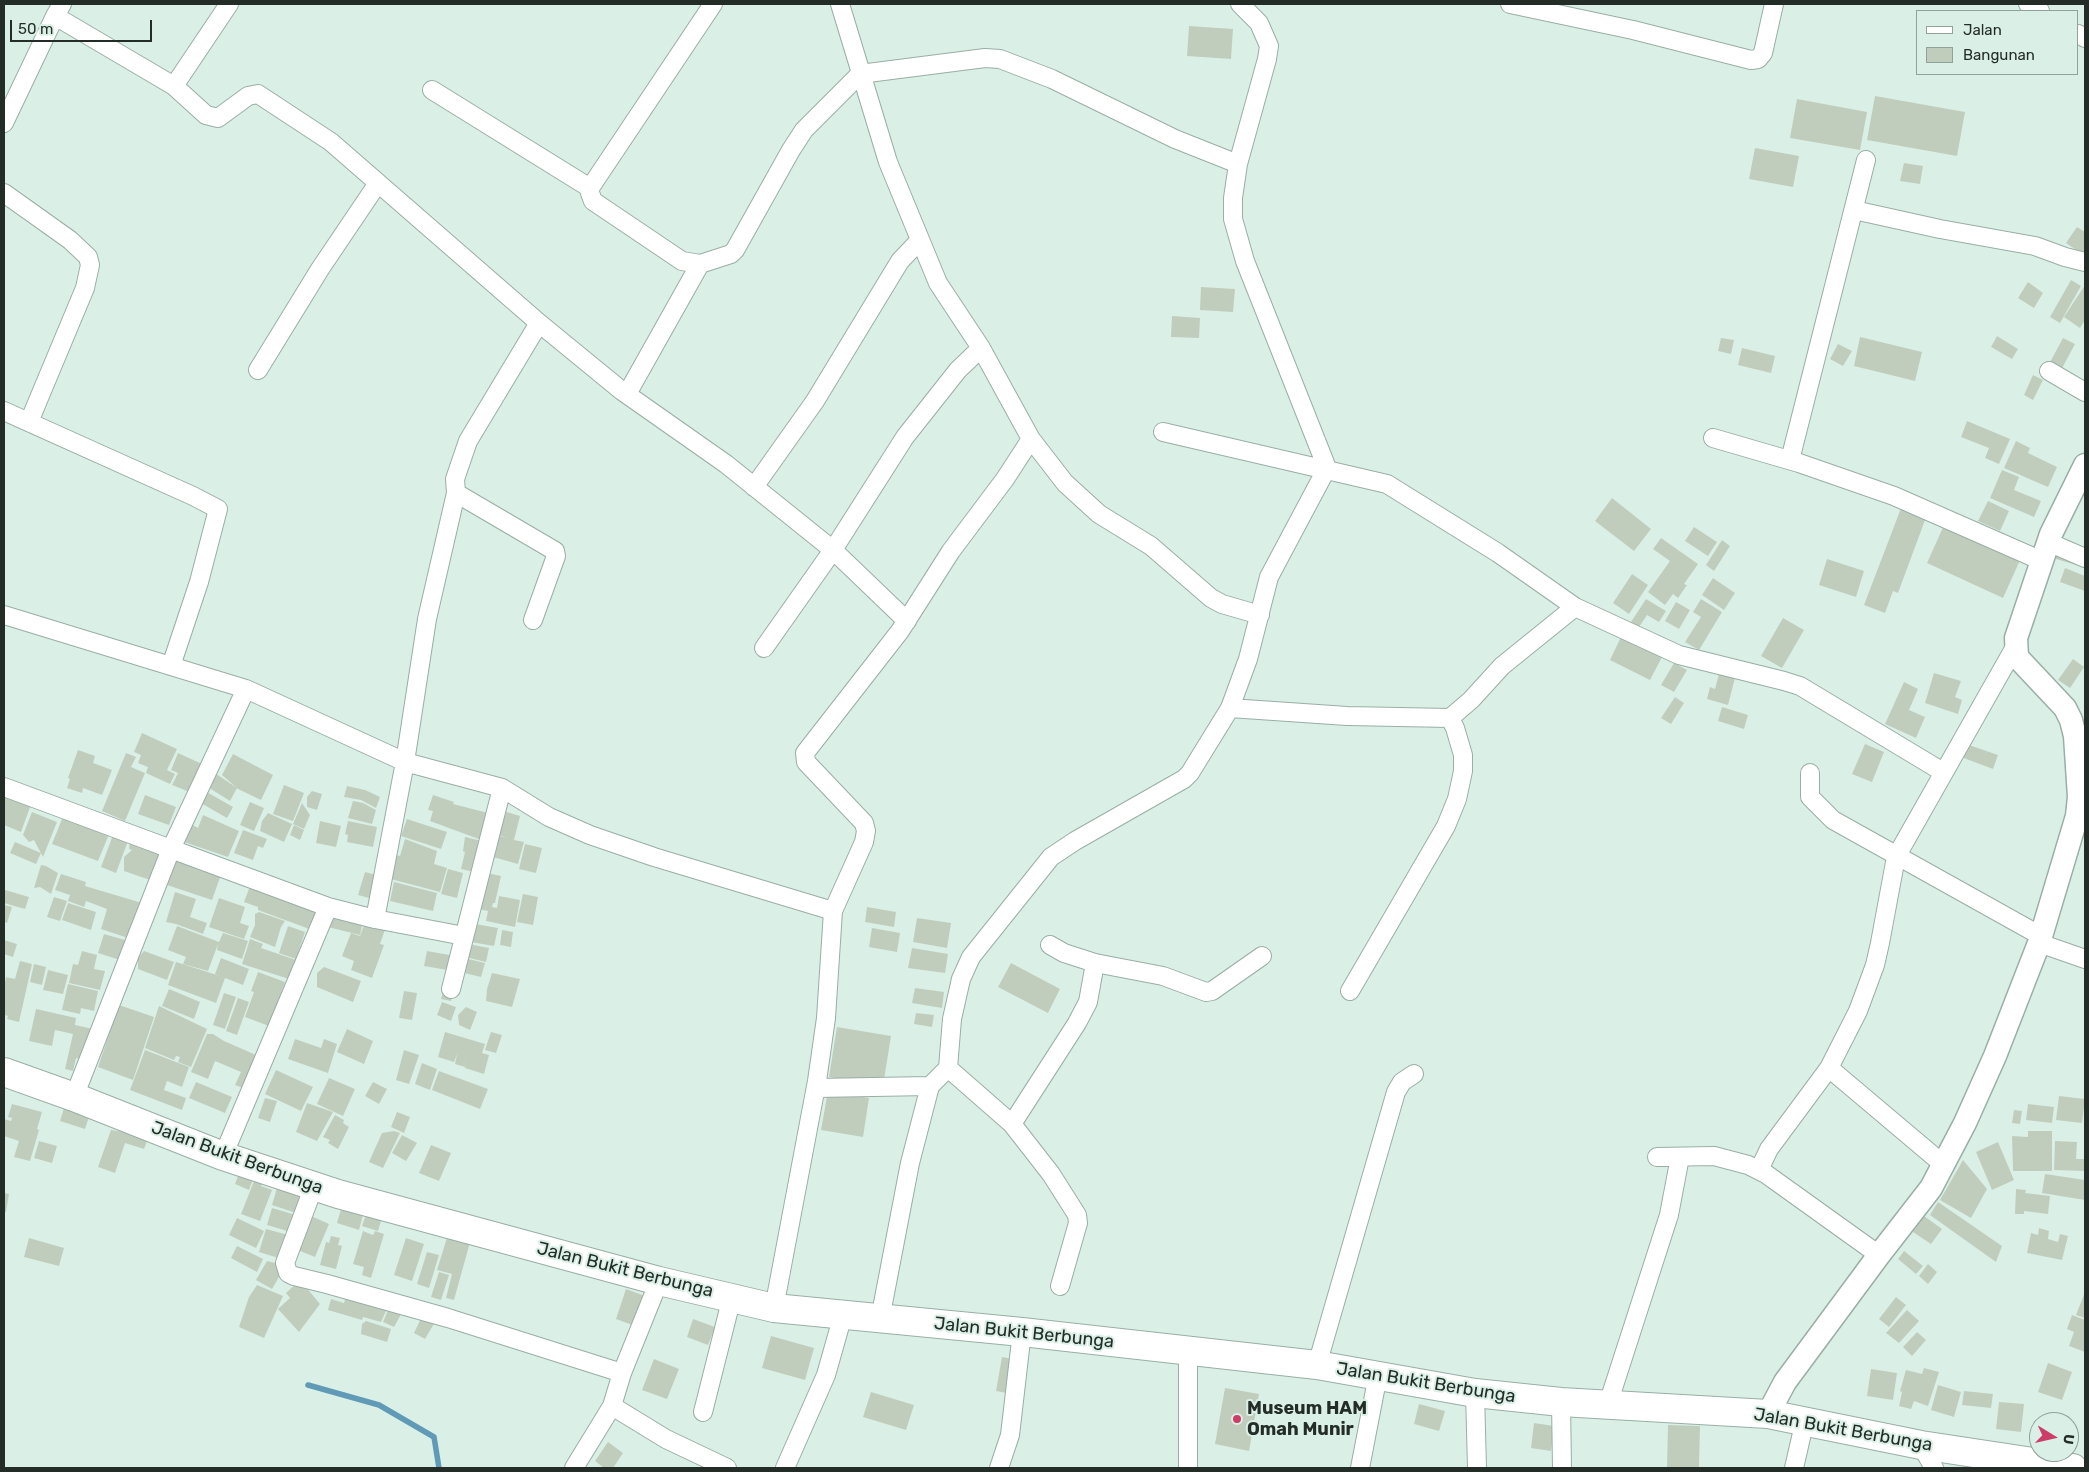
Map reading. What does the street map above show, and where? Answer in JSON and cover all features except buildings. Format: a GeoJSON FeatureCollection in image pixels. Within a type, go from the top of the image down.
{"type":"FeatureCollection","features":[{"type":"Feature","properties":{"kind":"main road","name":"Jalan Bukit Berbunga"},"geometry":{"type":"LineString","coordinates":[[4,1072],[74,1097],[223,1156],[314,1186],[658,1281],[774,1308],[1022,1332],[1317,1366],[1475,1393],[1561,1402],[1768,1414],[1921,1444],[2073,1468]]}},
{"type":"Feature","properties":{"kind":"street"},"geometry":{"type":"LineString","coordinates":[[174,86],[229,4]]}},
{"type":"Feature","properties":{"kind":"street"},"geometry":{"type":"LineString","coordinates":[[713,4],[590,188],[590,198],[593,201],[682,260],[700,264],[731,254],[735,250],[800,137],[824,108],[860,74],[985,58],[1000,59],[1052,79],[1174,139],[1238,164]]}},
{"type":"Feature","properties":{"kind":"street"},"geometry":{"type":"LineString","coordinates":[[840,4],[888,162],[938,284],[981,348],[1032,439],[1065,483],[1099,514],[1151,546],[1211,598],[1222,604],[1260,615]]}},
{"type":"Feature","properties":{"kind":"street"},"geometry":{"type":"LineString","coordinates":[[880,1319],[910,1163],[930,1086],[948,1068],[952,1019],[961,979],[971,956],[1051,857],[1074,841],[1184,780],[1230,708],[1248,659],[1273,568],[1327,468],[1245,261],[1234,219],[1233,198],[1238,164],[1267,59],[1268,46],[1259,23],[1240,4]]}},
{"type":"Feature","properties":{"kind":"street"},"geometry":{"type":"LineString","coordinates":[[1510,4],[1633,30],[1751,60],[1758,59],[1763,53],[1774,4]]}},
{"type":"Feature","properties":{"kind":"street"},"geometry":{"type":"LineString","coordinates":[[4,124],[59,10],[174,86],[206,115],[218,118],[248,96],[258,94],[330,142],[539,323],[627,394],[726,464],[833,550],[907,620]]}},
{"type":"Feature","properties":{"kind":"street"},"geometry":{"type":"LineString","coordinates":[[432,90],[590,188]]}},
{"type":"Feature","properties":{"kind":"street"},"geometry":{"type":"LineString","coordinates":[[1790,460],[1866,160]]}},
{"type":"Feature","properties":{"kind":"street"},"geometry":{"type":"LineString","coordinates":[[258,370],[320,269],[378,183]]}},
{"type":"Feature","properties":{"kind":"street"},"geometry":{"type":"LineString","coordinates":[[4,193],[70,240],[88,257],[90,265],[85,288],[29,422]]}},
{"type":"Feature","properties":{"kind":"street"},"geometry":{"type":"LineString","coordinates":[[1854,210],[1940,229],[2034,246],[2085,262]]}},
{"type":"Feature","properties":{"kind":"street"},"geometry":{"type":"LineString","coordinates":[[754,487],[815,401],[900,261],[920,240]]}},
{"type":"Feature","properties":{"kind":"street"},"geometry":{"type":"LineString","coordinates":[[627,394],[700,264]]}},
{"type":"Feature","properties":{"kind":"street"},"geometry":{"type":"LineString","coordinates":[[375,919],[404,762],[427,619],[456,493],[455,479],[468,441],[539,323]]}},
{"type":"Feature","properties":{"kind":"street"},"geometry":{"type":"LineString","coordinates":[[764,648],[833,550],[905,437],[958,370],[981,348]]}},
{"type":"Feature","properties":{"kind":"street"},"geometry":{"type":"LineString","coordinates":[[2050,371],[2085,392]]}},
{"type":"Feature","properties":{"kind":"street"},"geometry":{"type":"LineString","coordinates":[[4,411],[193,496],[218,510],[199,582],[171,666]]}},
{"type":"Feature","properties":{"kind":"street"},"geometry":{"type":"LineString","coordinates":[[1163,432],[1327,468],[1387,484],[1498,553],[1575,607],[1679,656],[1800,686],[1944,772]]}},
{"type":"Feature","properties":{"kind":"street"},"geometry":{"type":"LineString","coordinates":[[1713,438],[1790,460],[2045,552],[2085,558]]}},
{"type":"Feature","properties":{"kind":"street"},"geometry":{"type":"LineString","coordinates":[[774,1308],[816,1088],[826,1018],[834,911],[864,842],[866,826],[806,762],[805,753],[907,620],[951,551],[1005,480],[1032,439]]}},
{"type":"Feature","properties":{"kind":"street"},"geometry":{"type":"LineString","coordinates":[[1768,1414],[1785,1382],[1878,1255],[1916,1210],[1931,1188],[1965,1123],[1995,1056],[2040,939],[2076,816],[2078,797],[2075,736],[2071,720],[2065,708],[2017,657],[2015,647],[2016,632],[2045,552],[2085,465]]}},
{"type":"Feature","properties":{"kind":"street"},"geometry":{"type":"LineString","coordinates":[[456,493],[555,551],[556,556],[533,620]]}},
{"type":"Feature","properties":{"kind":"street"},"geometry":{"type":"LineString","coordinates":[[1230,708],[1346,716],[1450,718],[1471,700],[1502,666],[1575,607]]}},
{"type":"Feature","properties":{"kind":"street"},"geometry":{"type":"LineString","coordinates":[[4,615],[246,689],[404,762],[502,788],[549,817],[590,835],[654,857],[834,911]]}},
{"type":"Feature","properties":{"kind":"street"},"geometry":{"type":"LineString","coordinates":[[1759,1170],[1769,1149],[1829,1068],[1858,1011],[1880,943],[1896,857],[2015,647]]}},
{"type":"Feature","properties":{"kind":"street"},"geometry":{"type":"LineString","coordinates":[[74,1097],[171,849],[246,689]]}},
{"type":"Feature","properties":{"kind":"street"},"geometry":{"type":"LineString","coordinates":[[1350,990],[1446,826],[1457,799],[1463,771],[1463,755],[1460,740],[1450,718]]}},
{"type":"Feature","properties":{"kind":"street"},"geometry":{"type":"LineString","coordinates":[[1810,773],[1810,797],[1833,820],[2040,939],[2085,959]]}},
{"type":"Feature","properties":{"kind":"street"},"geometry":{"type":"LineString","coordinates":[[4,787],[328,907],[375,919],[464,936]]}},
{"type":"Feature","properties":{"kind":"street"},"geometry":{"type":"LineString","coordinates":[[451,989],[502,788]]}},
{"type":"Feature","properties":{"kind":"street"},"geometry":{"type":"LineString","coordinates":[[223,1156],[328,907]]}},
{"type":"Feature","properties":{"kind":"street"},"geometry":{"type":"LineString","coordinates":[[1050,944],[1064,953],[1094,963],[1163,976],[1206,992],[1212,991],[1262,956]]}},
{"type":"Feature","properties":{"kind":"street"},"geometry":{"type":"LineString","coordinates":[[1012,1124],[1077,1024],[1088,1002],[1094,963]]}},
{"type":"Feature","properties":{"kind":"street"},"geometry":{"type":"LineString","coordinates":[[948,1068],[1012,1124],[1051,1174],[1078,1220],[1060,1286]]}},
{"type":"Feature","properties":{"kind":"street"},"geometry":{"type":"LineString","coordinates":[[1829,1068],[1944,1165]]}},
{"type":"Feature","properties":{"kind":"street"},"geometry":{"type":"LineString","coordinates":[[1317,1366],[1396,1092],[1402,1082],[1414,1074]]}},
{"type":"Feature","properties":{"kind":"street"},"geometry":{"type":"LineString","coordinates":[[816,1088],[930,1086]]}},
{"type":"Feature","properties":{"kind":"street"},"geometry":{"type":"LineString","coordinates":[[1657,1157],[1714,1156],[1748,1165],[1759,1170],[1878,1255]]}},
{"type":"Feature","properties":{"kind":"street"},"geometry":{"type":"LineString","coordinates":[[1608,1404],[1669,1215],[1680,1157]]}},
{"type":"Feature","properties":{"kind":"street"},"geometry":{"type":"LineString","coordinates":[[314,1186],[285,1264],[288,1273],[448,1318],[622,1373]]}},
{"type":"Feature","properties":{"kind":"street"},"geometry":{"type":"LineString","coordinates":[[574,1468],[612,1406],[622,1373],[658,1281]]}},
{"type":"Feature","properties":{"kind":"street"},"geometry":{"type":"LineString","coordinates":[[703,1412],[732,1297]]}},
{"type":"Feature","properties":{"kind":"street"},"geometry":{"type":"LineString","coordinates":[[786,1468],[826,1375],[843,1315]]}},
{"type":"Feature","properties":{"kind":"street"},"geometry":{"type":"LineString","coordinates":[[999,1468],[1010,1435],[1022,1332]]}},
{"type":"Feature","properties":{"kind":"street"},"geometry":{"type":"LineString","coordinates":[[1188,1351],[1188,1468]]}},
{"type":"Feature","properties":{"kind":"street"},"geometry":{"type":"LineString","coordinates":[[1360,1468],[1378,1376]]}},
{"type":"Feature","properties":{"kind":"street"},"geometry":{"type":"LineString","coordinates":[[1475,1393],[1477,1468]]}},
{"type":"Feature","properties":{"kind":"street"},"geometry":{"type":"LineString","coordinates":[[1561,1402],[1562,1468]]}},
{"type":"Feature","properties":{"kind":"street"},"geometry":{"type":"LineString","coordinates":[[612,1406],[666,1439],[727,1468]]}},
{"type":"Feature","properties":{"kind":"street"},"geometry":{"type":"LineString","coordinates":[[1794,1468],[1805,1420]]}},
{"type":"Feature","properties":{"kind":"street"},"geometry":{"type":"LineString","coordinates":[[1921,1444],[1934,1468]]}},
{"type":"Feature","properties":{"kind":"waterway"},"geometry":{"type":"LineString","coordinates":[[308,1385],[379,1405],[434,1437],[439,1468]]}},
{"type":"Feature","properties":{"kind":"place","name":"Museum HAM Omah Munir"},"geometry":{"type":"Point","coordinates":[1237,1419]}}]}
